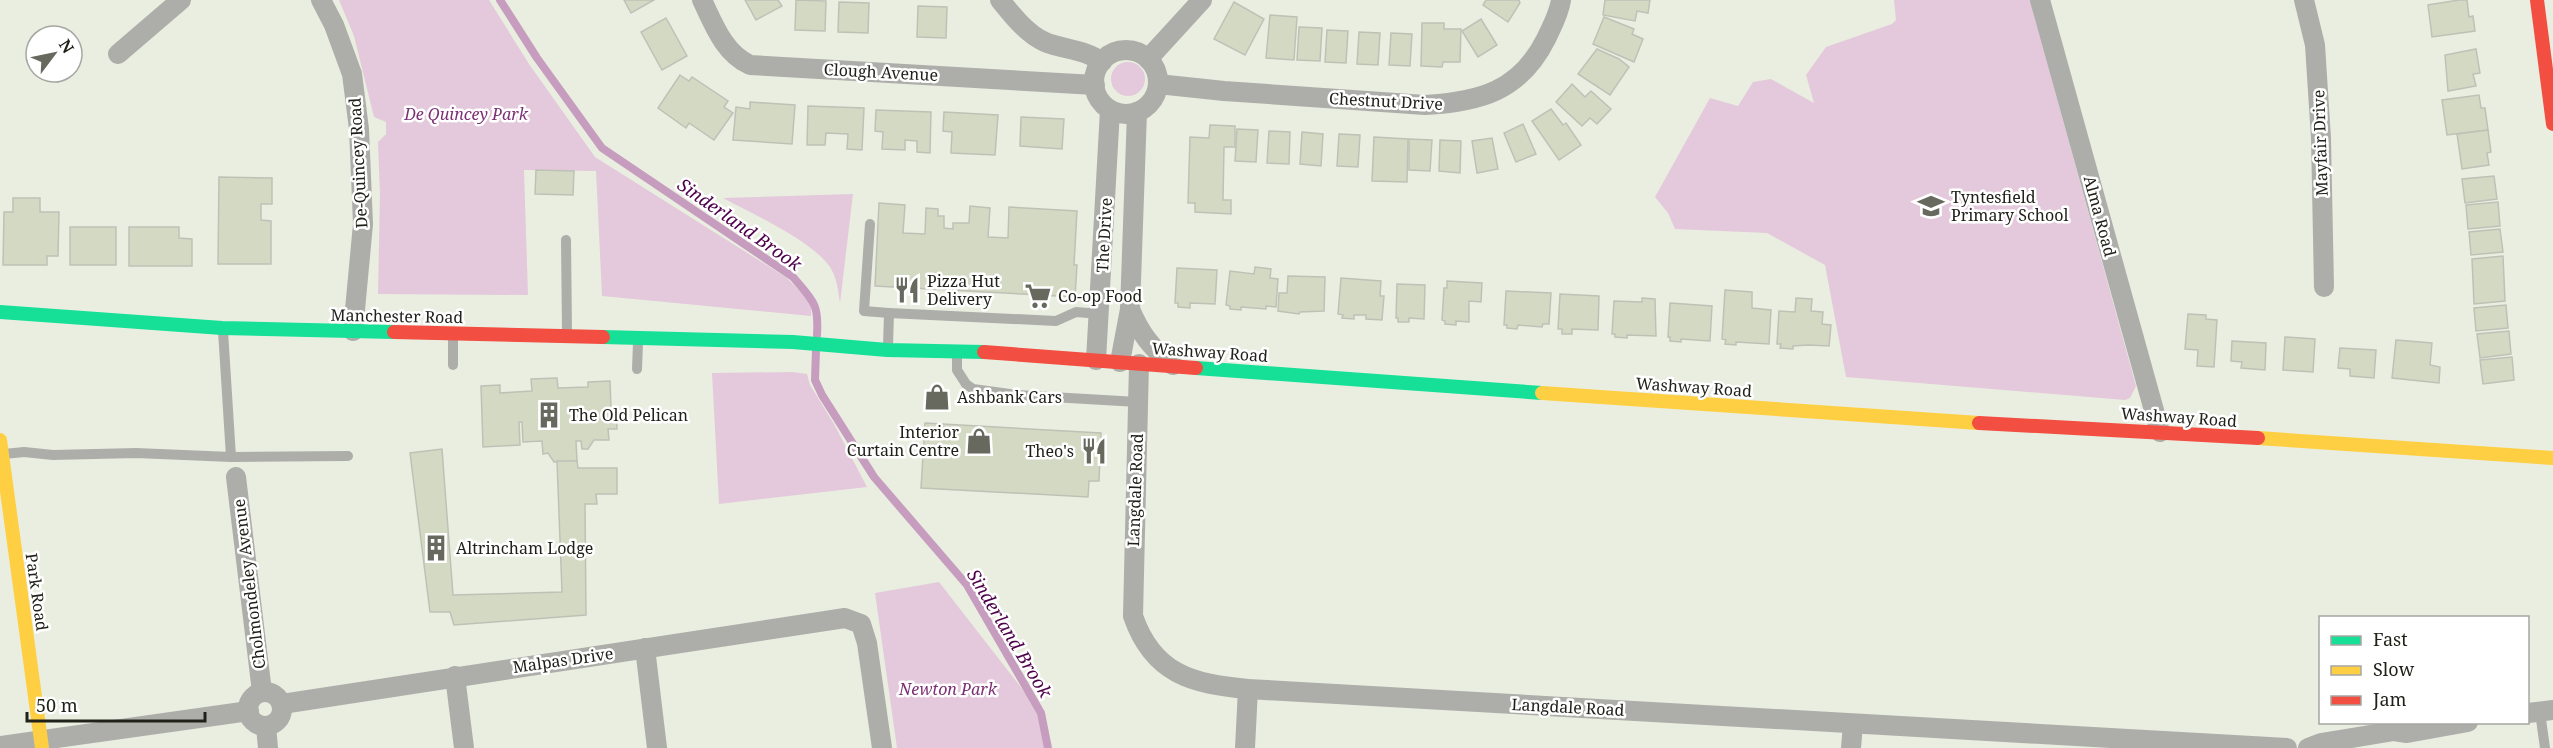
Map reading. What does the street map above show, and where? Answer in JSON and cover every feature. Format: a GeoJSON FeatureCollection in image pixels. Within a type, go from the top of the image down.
{"type":"FeatureCollection","features":[{"type":"Feature","properties":{"kind":"main road"},"geometry":{"type":"LineString","coordinates":[[2537,0],[2553,124]]}},
{"type":"Feature","properties":{"kind":"main road","name":"Manchester Road"},"geometry":{"type":"LineString","coordinates":[[0,312],[222,328],[794,342],[834,345]]}},
{"type":"Feature","properties":{"kind":"main road","name":"Washway Road"},"geometry":{"type":"LineString","coordinates":[[834,345],[887,350],[957,350],[1875,417],[2160,432],[2553,459]]}},
{"type":"Feature","properties":{"kind":"main road","name":"Park Road"},"geometry":{"type":"LineString","coordinates":[[1,447],[42,744]]}},
{"type":"Feature","properties":{"kind":"street"},"geometry":{"type":"LineString","coordinates":[[118,54],[182,0]]}},
{"type":"Feature","properties":{"kind":"street","name":"De-Quincey Road"},"geometry":{"type":"LineString","coordinates":[[321,0],[352,74],[359,129],[363,224],[353,331]]}},
{"type":"Feature","properties":{"kind":"street","name":"Clough Avenue"},"geometry":{"type":"LineString","coordinates":[[702,0],[728,50],[739,60],[750,65],[1095,85]]}},
{"type":"Feature","properties":{"kind":"street"},"geometry":{"type":"LineString","coordinates":[[1000,0],[1027,30],[1045,42],[1092,54],[1102,62]]}},
{"type":"Feature","properties":{"kind":"street"},"geometry":{"type":"LineString","coordinates":[[1149,59],[1202,0]]}},
{"type":"Feature","properties":{"kind":"street","name":"Chestnut Drive"},"geometry":{"type":"LineString","coordinates":[[1158,84],[1224,91],[1413,104],[1456,103],[1499,91],[1523,73],[1540,52],[1561,0]]}},
{"type":"Feature","properties":{"kind":"street","name":"Alma Road"},"geometry":{"type":"LineString","coordinates":[[2040,0],[2160,432]]}},
{"type":"Feature","properties":{"kind":"street","name":"Mayfair Drive"},"geometry":{"type":"LineString","coordinates":[[2304,0],[2315,45],[2321,138],[2324,287]]}},
{"type":"Feature","properties":{"kind":"street"},"geometry":{"type":"LineString","coordinates":[[1125,51],[1134,51],[1149,59],[1157,75],[1158,84],[1152,101],[1137,112],[1128,114],[1110,110],[1102,103],[1095,85],[1095,76],[1102,62],[1116,52],[1125,51]]}},
{"type":"Feature","properties":{"kind":"street","name":"The Drive"},"geometry":{"type":"LineString","coordinates":[[1096,360],[1110,110]]}},
{"type":"Feature","properties":{"kind":"street","name":"The Drive"},"geometry":{"type":"LineString","coordinates":[[1130,363],[1137,112]]}},
{"type":"Feature","properties":{"kind":"street","name":"The Drive"},"geometry":{"type":"LineString","coordinates":[[1130,309],[1139,330],[1152,346],[1176,367]]}},
{"type":"Feature","properties":{"kind":"street","name":"Langdale Road"},"geometry":{"type":"LineString","coordinates":[[1130,363],[1138,402],[1133,616],[1139,633],[1150,651],[1168,668],[1190,680],[1213,686],[2287,748]]}},
{"type":"Feature","properties":{"kind":"street","name":"Cholmondeley Avenue"},"geometry":{"type":"LineString","coordinates":[[236,477],[262,692]]}},
{"type":"Feature","properties":{"kind":"street","name":"Malpas Drive"},"geometry":{"type":"LineString","coordinates":[[282,704],[845,618],[861,624],[867,643],[882,748]]}},
{"type":"Feature","properties":{"kind":"street"},"geometry":{"type":"LineString","coordinates":[[645,648],[657,748]]}},
{"type":"Feature","properties":{"kind":"street"},"geometry":{"type":"LineString","coordinates":[[454,676],[464,748]]}},
{"type":"Feature","properties":{"kind":"street"},"geometry":{"type":"LineString","coordinates":[[1245,748],[1248,688]]}},
{"type":"Feature","properties":{"kind":"street"},"geometry":{"type":"LineString","coordinates":[[262,692],[272,693],[282,704],[279,719],[266,726],[252,720],[249,711],[250,701],[262,692]]}},
{"type":"Feature","properties":{"kind":"street"},"geometry":{"type":"LineString","coordinates":[[0,746],[42,744],[249,711]]}},
{"type":"Feature","properties":{"kind":"street"},"geometry":{"type":"LineString","coordinates":[[1851,748],[1853,724]]}},
{"type":"Feature","properties":{"kind":"street"},"geometry":{"type":"LineString","coordinates":[[2308,748],[2321,743],[2394,731],[2407,733],[2462,724]]}},
{"type":"Feature","properties":{"kind":"street"},"geometry":{"type":"LineString","coordinates":[[266,726],[268,748]]}},
{"type":"Feature","properties":{"kind":"lane"},"geometry":{"type":"LineString","coordinates":[[870,224],[864,311],[1056,321],[1076,312],[1100,314]]}},
{"type":"Feature","properties":{"kind":"lane"},"geometry":{"type":"LineString","coordinates":[[566,240],[567,337]]}},
{"type":"Feature","properties":{"kind":"lane"},"geometry":{"type":"LineString","coordinates":[[887,350],[889,313]]}},
{"type":"Feature","properties":{"kind":"lane"},"geometry":{"type":"LineString","coordinates":[[222,328],[231,457]]}},
{"type":"Feature","properties":{"kind":"lane"},"geometry":{"type":"LineString","coordinates":[[453,334],[453,365]]}},
{"type":"Feature","properties":{"kind":"lane"},"geometry":{"type":"LineString","coordinates":[[637,369],[638,339]]}},
{"type":"Feature","properties":{"kind":"lane"},"geometry":{"type":"LineString","coordinates":[[957,350],[957,370],[966,384],[973,389],[1017,395],[1138,402]]}},
{"type":"Feature","properties":{"kind":"lane"},"geometry":{"type":"LineString","coordinates":[[1,447],[53,455],[136,453],[231,457],[348,456]]}},
{"type":"Feature","properties":{"kind":"lane"},"geometry":{"type":"LineString","coordinates":[[2540,711],[2545,748]]}},
{"type":"Feature","properties":{"kind":"green space","name":"De Quincey Park"},"geometry":{"type":"Polygon","coordinates":[[[339,0],[489,0],[529,64],[595,157],[787,278],[811,303],[811,316],[602,296],[596,171],[524,170],[528,295],[378,294],[380,194],[378,142],[386,134],[386,122],[374,117],[354,36],[339,0]]]}},
{"type":"Feature","properties":{"kind":"green space","name":"Tyntesfield Primary School"},"geometry":{"type":"Polygon","coordinates":[[[1894,0],[2030,0],[2136,386],[2130,398],[2125,400],[1846,377],[1825,265],[1767,233],[1675,229],[1668,213],[1655,197],[1710,98],[1738,106],[1753,82],[1771,79],[1814,103],[1806,75],[1826,47],[1892,24],[1896,20],[1894,0]]]}},
{"type":"Feature","properties":{"kind":"green space"},"geometry":{"type":"Polygon","coordinates":[[[1128,62],[1140,67],[1145,79],[1140,91],[1128,96],[1116,91],[1111,79],[1116,67],[1128,62]]]}},
{"type":"Feature","properties":{"kind":"green space"},"geometry":{"type":"Polygon","coordinates":[[[853,194],[840,303],[834,275],[821,257],[781,228],[723,198],[853,194]]]}},
{"type":"Feature","properties":{"kind":"green space"},"geometry":{"type":"Polygon","coordinates":[[[792,372],[807,374],[810,385],[834,424],[867,487],[719,504],[712,373],[792,372]]]}},
{"type":"Feature","properties":{"kind":"green space","name":"Newton Park"},"geometry":{"type":"Polygon","coordinates":[[[939,582],[1041,713],[1048,748],[897,748],[875,593],[939,582]]]}},
{"type":"Feature","properties":{"kind":"building"},"geometry":{"type":"Polygon","coordinates":[[[624,0],[654,0],[631,13],[624,0]]]}},
{"type":"Feature","properties":{"kind":"building"},"geometry":{"type":"Polygon","coordinates":[[[745,0],[778,0],[782,6],[756,20],[745,0]]]}},
{"type":"Feature","properties":{"kind":"building"},"geometry":{"type":"Polygon","coordinates":[[[796,0],[826,1],[825,31],[795,30],[796,0]]]}},
{"type":"Feature","properties":{"kind":"building"},"geometry":{"type":"Polygon","coordinates":[[[1486,0],[1519,0],[1520,3],[1508,22],[1483,5],[1486,0]]]}},
{"type":"Feature","properties":{"kind":"building"},"geometry":{"type":"Polygon","coordinates":[[[1605,0],[1650,0],[1648,13],[1637,11],[1635,21],[1603,15],[1605,0]]]}},
{"type":"Feature","properties":{"kind":"building"},"geometry":{"type":"Polygon","coordinates":[[[2467,0],[2469,17],[2473,16],[2475,31],[2432,37],[2428,5],[2467,0]]]}},
{"type":"Feature","properties":{"kind":"building"},"geometry":{"type":"Polygon","coordinates":[[[839,2],[869,3],[868,33],[838,32],[839,2]]]}},
{"type":"Feature","properties":{"kind":"building"},"geometry":{"type":"Polygon","coordinates":[[[1234,2],[1264,19],[1245,55],[1214,39],[1234,2]]]}},
{"type":"Feature","properties":{"kind":"building"},"geometry":{"type":"Polygon","coordinates":[[[918,6],[947,7],[946,38],[917,37],[918,6]]]}},
{"type":"Feature","properties":{"kind":"building"},"geometry":{"type":"Polygon","coordinates":[[[1270,15],[1297,17],[1294,60],[1266,58],[1270,15]]]}},
{"type":"Feature","properties":{"kind":"building"},"geometry":{"type":"Polygon","coordinates":[[[1604,17],[1634,29],[1632,34],[1643,39],[1634,62],[1593,44],[1604,17]]]}},
{"type":"Feature","properties":{"kind":"building"},"geometry":{"type":"Polygon","coordinates":[[[666,18],[687,56],[662,70],[641,32],[666,18]]]}},
{"type":"Feature","properties":{"kind":"building"},"geometry":{"type":"Polygon","coordinates":[[[1481,19],[1497,45],[1478,57],[1462,31],[1481,19]]]}},
{"type":"Feature","properties":{"kind":"building"},"geometry":{"type":"Polygon","coordinates":[[[1422,23],[1444,23],[1444,29],[1461,29],[1460,62],[1443,62],[1442,67],[1421,66],[1422,23]]]}},
{"type":"Feature","properties":{"kind":"building"},"geometry":{"type":"Polygon","coordinates":[[[1299,27],[1322,28],[1320,61],[1297,60],[1299,27]]]}},
{"type":"Feature","properties":{"kind":"building"},"geometry":{"type":"Polygon","coordinates":[[[1327,30],[1348,31],[1346,63],[1325,62],[1327,30]]]}},
{"type":"Feature","properties":{"kind":"building"},"geometry":{"type":"Polygon","coordinates":[[[1359,32],[1380,33],[1378,65],[1357,64],[1359,32]]]}},
{"type":"Feature","properties":{"kind":"building"},"geometry":{"type":"Polygon","coordinates":[[[1391,33],[1412,34],[1410,66],[1389,65],[1391,33]]]}},
{"type":"Feature","properties":{"kind":"building"},"geometry":{"type":"Polygon","coordinates":[[[1597,49],[1619,59],[1629,67],[1610,95],[1578,74],[1597,49]]]}},
{"type":"Feature","properties":{"kind":"building"},"geometry":{"type":"Polygon","coordinates":[[[2476,49],[2480,73],[2473,74],[2476,86],[2448,91],[2445,55],[2476,49]]]}},
{"type":"Feature","properties":{"kind":"building"},"geometry":{"type":"Polygon","coordinates":[[[680,75],[689,81],[692,77],[728,101],[724,107],[733,113],[714,140],[689,123],[686,128],[658,108],[680,75]]]}},
{"type":"Feature","properties":{"kind":"building"},"geometry":{"type":"Polygon","coordinates":[[[1572,84],[1585,97],[1591,91],[1611,109],[1597,124],[1590,118],[1582,126],[1556,102],[1572,84]]]}},
{"type":"Feature","properties":{"kind":"building"},"geometry":{"type":"Polygon","coordinates":[[[2479,95],[2481,108],[2485,108],[2488,130],[2447,135],[2442,100],[2479,95]]]}},
{"type":"Feature","properties":{"kind":"building"},"geometry":{"type":"Polygon","coordinates":[[[750,102],[795,105],[792,144],[733,140],[736,107],[750,109],[750,102]]]}},
{"type":"Feature","properties":{"kind":"building"},"geometry":{"type":"Polygon","coordinates":[[[808,106],[864,108],[862,150],[847,149],[848,134],[826,133],[825,145],[807,145],[808,106]]]}},
{"type":"Feature","properties":{"kind":"building"},"geometry":{"type":"Polygon","coordinates":[[[1551,109],[1563,125],[1566,123],[1581,145],[1559,160],[1532,121],[1551,109]]]}},
{"type":"Feature","properties":{"kind":"building"},"geometry":{"type":"Polygon","coordinates":[[[876,110],[931,112],[930,153],[917,152],[917,141],[905,140],[905,150],[882,149],[883,132],[875,131],[876,110]]]}},
{"type":"Feature","properties":{"kind":"building"},"geometry":{"type":"Polygon","coordinates":[[[944,112],[998,115],[995,155],[951,153],[952,132],[943,131],[944,112]]]}},
{"type":"Feature","properties":{"kind":"building"},"geometry":{"type":"Polygon","coordinates":[[[1021,117],[1064,119],[1062,149],[1020,146],[1021,117]]]}},
{"type":"Feature","properties":{"kind":"building"},"geometry":{"type":"Polygon","coordinates":[[[1523,124],[1536,154],[1516,162],[1504,133],[1523,124]]]}},
{"type":"Feature","properties":{"kind":"building"},"geometry":{"type":"Polygon","coordinates":[[[1210,125],[1235,126],[1235,147],[1224,147],[1223,200],[1231,200],[1231,214],[1195,212],[1195,203],[1188,203],[1190,137],[1209,138],[1210,125]]]}},
{"type":"Feature","properties":{"kind":"building"},"geometry":{"type":"Polygon","coordinates":[[[1237,129],[1258,130],[1256,162],[1235,161],[1237,129]]]}},
{"type":"Feature","properties":{"kind":"building"},"geometry":{"type":"Polygon","coordinates":[[[2488,130],[2491,152],[2487,153],[2489,165],[2462,169],[2457,134],[2488,130]]]}},
{"type":"Feature","properties":{"kind":"building"},"geometry":{"type":"Polygon","coordinates":[[[1269,131],[1290,132],[1289,164],[1267,163],[1269,131]]]}},
{"type":"Feature","properties":{"kind":"building"},"geometry":{"type":"Polygon","coordinates":[[[1302,132],[1323,134],[1321,166],[1300,164],[1302,132]]]}},
{"type":"Feature","properties":{"kind":"building"},"geometry":{"type":"Polygon","coordinates":[[[1339,134],[1360,135],[1358,167],[1337,166],[1339,134]]]}},
{"type":"Feature","properties":{"kind":"building"},"geometry":{"type":"Polygon","coordinates":[[[1374,137],[1408,139],[1407,182],[1372,181],[1374,137]]]}},
{"type":"Feature","properties":{"kind":"building"},"geometry":{"type":"Polygon","coordinates":[[[1492,138],[1498,169],[1477,173],[1472,141],[1492,138]]]}},
{"type":"Feature","properties":{"kind":"building"},"geometry":{"type":"Polygon","coordinates":[[[1409,139],[1432,140],[1430,171],[1409,170],[1409,139]]]}},
{"type":"Feature","properties":{"kind":"building"},"geometry":{"type":"Polygon","coordinates":[[[1440,140],[1461,141],[1460,173],[1439,171],[1440,140]]]}},
{"type":"Feature","properties":{"kind":"building"},"geometry":{"type":"Polygon","coordinates":[[[536,170],[574,171],[573,195],[535,194],[536,170]]]}},
{"type":"Feature","properties":{"kind":"building"},"geometry":{"type":"Polygon","coordinates":[[[2494,176],[2497,199],[2465,203],[2462,179],[2494,176]]]}},
{"type":"Feature","properties":{"kind":"building"},"geometry":{"type":"Polygon","coordinates":[[[219,177],[272,178],[272,204],[261,204],[261,220],[271,221],[271,264],[218,264],[219,177]]]}},
{"type":"Feature","properties":{"kind":"building"},"geometry":{"type":"Polygon","coordinates":[[[13,198],[40,198],[40,212],[59,212],[58,256],[47,256],[47,265],[3,265],[4,212],[13,212],[13,198]]]}},
{"type":"Feature","properties":{"kind":"building"},"geometry":{"type":"Polygon","coordinates":[[[2498,202],[2500,226],[2468,229],[2466,205],[2498,202]]]}},
{"type":"Feature","properties":{"kind":"building"},"geometry":{"type":"Polygon","coordinates":[[[879,203],[905,205],[903,233],[925,234],[926,208],[938,209],[938,216],[944,216],[944,228],[953,229],[953,223],[969,223],[970,206],[990,208],[988,237],[1008,238],[1009,207],[1077,211],[1075,297],[875,286],[879,203]]]}},
{"type":"Feature","properties":{"kind":"building"},"geometry":{"type":"Polygon","coordinates":[[[70,227],[116,227],[116,265],[70,265],[70,227]]]}},
{"type":"Feature","properties":{"kind":"building"},"geometry":{"type":"Polygon","coordinates":[[[129,227],[179,227],[179,238],[192,239],[192,266],[129,266],[129,227]]]}},
{"type":"Feature","properties":{"kind":"building"},"geometry":{"type":"Polygon","coordinates":[[[2500,229],[2503,252],[2471,255],[2469,232],[2500,229]]]}},
{"type":"Feature","properties":{"kind":"building"},"geometry":{"type":"Polygon","coordinates":[[[2503,256],[2505,301],[2474,304],[2472,259],[2503,256]]]}},
{"type":"Feature","properties":{"kind":"building"},"geometry":{"type":"Polygon","coordinates":[[[1255,267],[1271,269],[1270,278],[1278,279],[1276,307],[1230,309],[1230,306],[1226,305],[1230,271],[1254,274],[1255,267]]]}},
{"type":"Feature","properties":{"kind":"building"},"geometry":{"type":"Polygon","coordinates":[[[1177,268],[1217,270],[1215,304],[1190,303],[1190,308],[1178,307],[1178,303],[1175,303],[1177,268]]]}},
{"type":"Feature","properties":{"kind":"building"},"geometry":{"type":"Polygon","coordinates":[[[1288,276],[1325,277],[1324,311],[1300,312],[1299,314],[1278,311],[1279,293],[1287,293],[1288,276]]]}},
{"type":"Feature","properties":{"kind":"building"},"geometry":{"type":"Polygon","coordinates":[[[1341,278],[1381,281],[1380,296],[1384,296],[1382,320],[1366,319],[1366,315],[1354,315],[1354,319],[1342,318],[1343,315],[1338,314],[1341,278]]]}},
{"type":"Feature","properties":{"kind":"building"},"geometry":{"type":"Polygon","coordinates":[[[1447,281],[1482,283],[1481,302],[1469,301],[1469,322],[1456,321],[1456,325],[1445,324],[1442,320],[1444,288],[1447,288],[1447,281]]]}},
{"type":"Feature","properties":{"kind":"building"},"geometry":{"type":"Polygon","coordinates":[[[1397,284],[1425,285],[1424,319],[1409,318],[1409,322],[1398,322],[1396,318],[1397,284]]]}},
{"type":"Feature","properties":{"kind":"building"},"geometry":{"type":"Polygon","coordinates":[[[1725,290],[1752,292],[1752,308],[1771,310],[1769,344],[1736,342],[1736,345],[1725,344],[1726,340],[1722,339],[1725,290]]]}},
{"type":"Feature","properties":{"kind":"building"},"geometry":{"type":"Polygon","coordinates":[[[1506,291],[1551,293],[1549,324],[1543,324],[1542,327],[1518,325],[1517,329],[1507,328],[1507,325],[1504,325],[1506,291]]]}},
{"type":"Feature","properties":{"kind":"building"},"geometry":{"type":"Polygon","coordinates":[[[1560,294],[1599,296],[1598,330],[1572,329],[1572,334],[1562,334],[1562,329],[1558,329],[1560,294]]]}},
{"type":"Feature","properties":{"kind":"building"},"geometry":{"type":"Polygon","coordinates":[[[1642,298],[1655,299],[1656,336],[1615,337],[1615,334],[1612,334],[1614,301],[1642,302],[1642,298]]]}},
{"type":"Feature","properties":{"kind":"building"},"geometry":{"type":"Polygon","coordinates":[[[1796,298],[1812,299],[1811,311],[1823,312],[1822,324],[1831,325],[1829,346],[1793,346],[1793,349],[1780,348],[1781,344],[1777,344],[1779,311],[1795,312],[1796,298]]]}},
{"type":"Feature","properties":{"kind":"building"},"geometry":{"type":"Polygon","coordinates":[[[1670,303],[1712,306],[1710,341],[1681,339],[1681,342],[1670,341],[1668,337],[1670,303]]]}},
{"type":"Feature","properties":{"kind":"building"},"geometry":{"type":"Polygon","coordinates":[[[2506,305],[2508,328],[2476,331],[2474,308],[2506,305]]]}},
{"type":"Feature","properties":{"kind":"building"},"geometry":{"type":"Polygon","coordinates":[[[2188,314],[2206,315],[2206,319],[2217,320],[2214,367],[2197,366],[2198,350],[2185,349],[2188,314]]]}},
{"type":"Feature","properties":{"kind":"building"},"geometry":{"type":"Polygon","coordinates":[[[2509,331],[2511,354],[2480,358],[2477,334],[2509,331]]]}},
{"type":"Feature","properties":{"kind":"building"},"geometry":{"type":"Polygon","coordinates":[[[2285,337],[2315,339],[2313,372],[2283,370],[2285,337]]]}},
{"type":"Feature","properties":{"kind":"building"},"geometry":{"type":"Polygon","coordinates":[[[2396,340],[2432,343],[2430,365],[2440,367],[2439,383],[2392,378],[2396,340]]]}},
{"type":"Feature","properties":{"kind":"building"},"geometry":{"type":"Polygon","coordinates":[[[2232,341],[2266,343],[2265,370],[2241,368],[2242,362],[2231,361],[2232,341]]]}},
{"type":"Feature","properties":{"kind":"building"},"geometry":{"type":"Polygon","coordinates":[[[2340,348],[2376,350],[2374,378],[2350,376],[2350,369],[2338,368],[2340,348]]]}},
{"type":"Feature","properties":{"kind":"building"},"geometry":{"type":"Polygon","coordinates":[[[2512,357],[2514,380],[2483,384],[2480,360],[2512,357]]]}},
{"type":"Feature","properties":{"kind":"building","name":"The Old Pelican"},"geometry":{"type":"Polygon","coordinates":[[[557,378],[558,388],[588,387],[588,382],[610,381],[611,408],[616,408],[617,429],[608,429],[609,440],[594,440],[588,449],[582,449],[581,441],[576,441],[577,461],[554,462],[548,453],[543,454],[542,441],[523,442],[522,422],[519,422],[520,445],[483,447],[481,386],[500,385],[500,393],[532,391],[531,379],[557,378]]]}},
{"type":"Feature","properties":{"kind":"building"},"geometry":{"type":"Polygon","coordinates":[[[925,423],[1101,433],[1099,481],[1089,481],[1088,497],[921,488],[925,423]]]}},
{"type":"Feature","properties":{"kind":"building","name":"Altrincham Lodge"},"geometry":{"type":"Polygon","coordinates":[[[442,449],[453,595],[562,592],[557,461],[577,461],[578,468],[617,468],[617,494],[596,494],[597,504],[585,504],[586,615],[454,625],[450,612],[430,612],[410,453],[442,449]]]}},
{"type":"Feature","properties":{"kind":"waterway","name":"Sinderland Brook"},"geometry":{"type":"LineString","coordinates":[[500,0],[537,58],[602,148],[793,277],[816,309],[817,335]]}},
{"type":"Feature","properties":{"kind":"waterway","name":"Sinderland Brook"},"geometry":{"type":"LineString","coordinates":[[816,350],[815,380],[822,395],[874,477],[967,585],[1041,713],[1048,748]]}},
{"type":"Feature","properties":{"kind":"traffic: fast"},"geometry":{"type":"LineString","coordinates":[[0,312],[222,328],[394,332]]}},
{"type":"Feature","properties":{"kind":"traffic: fast"},"geometry":{"type":"LineString","coordinates":[[603,337],[793,342],[887,350],[984,352]]}},
{"type":"Feature","properties":{"kind":"traffic: fast"},"geometry":{"type":"LineString","coordinates":[[1196,368],[1542,393]]}},
{"type":"Feature","properties":{"kind":"traffic: slow"},"geometry":{"type":"LineString","coordinates":[[1542,393],[1979,423]]}},
{"type":"Feature","properties":{"kind":"traffic: slow"},"geometry":{"type":"LineString","coordinates":[[2258,438],[2553,458]]}},
{"type":"Feature","properties":{"kind":"traffic: slow"},"geometry":{"type":"LineString","coordinates":[[0,440],[42,748]]}},
{"type":"Feature","properties":{"kind":"traffic: jam"},"geometry":{"type":"LineString","coordinates":[[2537,0],[2553,124]]}},
{"type":"Feature","properties":{"kind":"traffic: jam"},"geometry":{"type":"LineString","coordinates":[[394,332],[603,337]]}},
{"type":"Feature","properties":{"kind":"traffic: jam"},"geometry":{"type":"LineString","coordinates":[[984,352],[1196,368]]}},
{"type":"Feature","properties":{"kind":"traffic: jam"},"geometry":{"type":"LineString","coordinates":[[1979,423],[2258,438]]}},
{"type":"Feature","properties":{"kind":"place","name":"Tyntesfield Primary School"},"geometry":{"type":"Point","coordinates":[1931,206]}},
{"type":"Feature","properties":{"kind":"place","name":"Pizza Hut Delivery"},"geometry":{"type":"Point","coordinates":[907,290]}},
{"type":"Feature","properties":{"kind":"place","name":"Co-op Food"},"geometry":{"type":"Point","coordinates":[1038,296]}},
{"type":"Feature","properties":{"kind":"place","name":"Ashbank Cars"},"geometry":{"type":"Point","coordinates":[937,397]}},
{"type":"Feature","properties":{"kind":"place","name":"The Old Pelican"},"geometry":{"type":"Point","coordinates":[549,415]}},
{"type":"Feature","properties":{"kind":"place","name":"Interior Curtain Centre"},"geometry":{"type":"Point","coordinates":[979,441]}},
{"type":"Feature","properties":{"kind":"place","name":"Theo's"},"geometry":{"type":"Point","coordinates":[1094,451]}},
{"type":"Feature","properties":{"kind":"place","name":"Altrincham Lodge"},"geometry":{"type":"Point","coordinates":[436,548]}}]}
